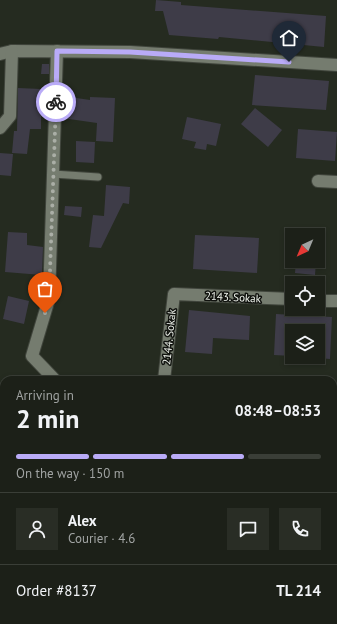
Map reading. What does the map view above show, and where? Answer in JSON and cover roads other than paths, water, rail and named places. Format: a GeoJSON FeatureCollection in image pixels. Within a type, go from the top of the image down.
{"type":"FeatureCollection","features":[{"type":"Feature","properties":{"kind":"street"},"geometry":{"type":"LineString","coordinates":[[51,376],[32,356],[49,299],[57,51]]}},
{"type":"Feature","properties":{"kind":"street"},"geometry":{"type":"LineString","coordinates":[[0,128],[10,116],[6,53],[57,51],[130,52],[337,66]]}},
{"type":"Feature","properties":{"kind":"street"},"geometry":{"type":"LineString","coordinates":[[318,181],[337,182]]}},
{"type":"Feature","properties":{"kind":"street","name":"2143. Sokak"},"geometry":{"type":"LineString","coordinates":[[174,294],[285,299]]}},
{"type":"Feature","properties":{"kind":"street","name":"2144. Sokak"},"geometry":{"type":"LineString","coordinates":[[164,376],[174,294]]}},
{"type":"Feature","properties":{"kind":"street"},"geometry":{"type":"LineString","coordinates":[[325,300],[337,301]]}},
{"type":"Feature","properties":{"kind":"lane"},"geometry":{"type":"LineString","coordinates":[[53,174],[98,177]]}}]}
